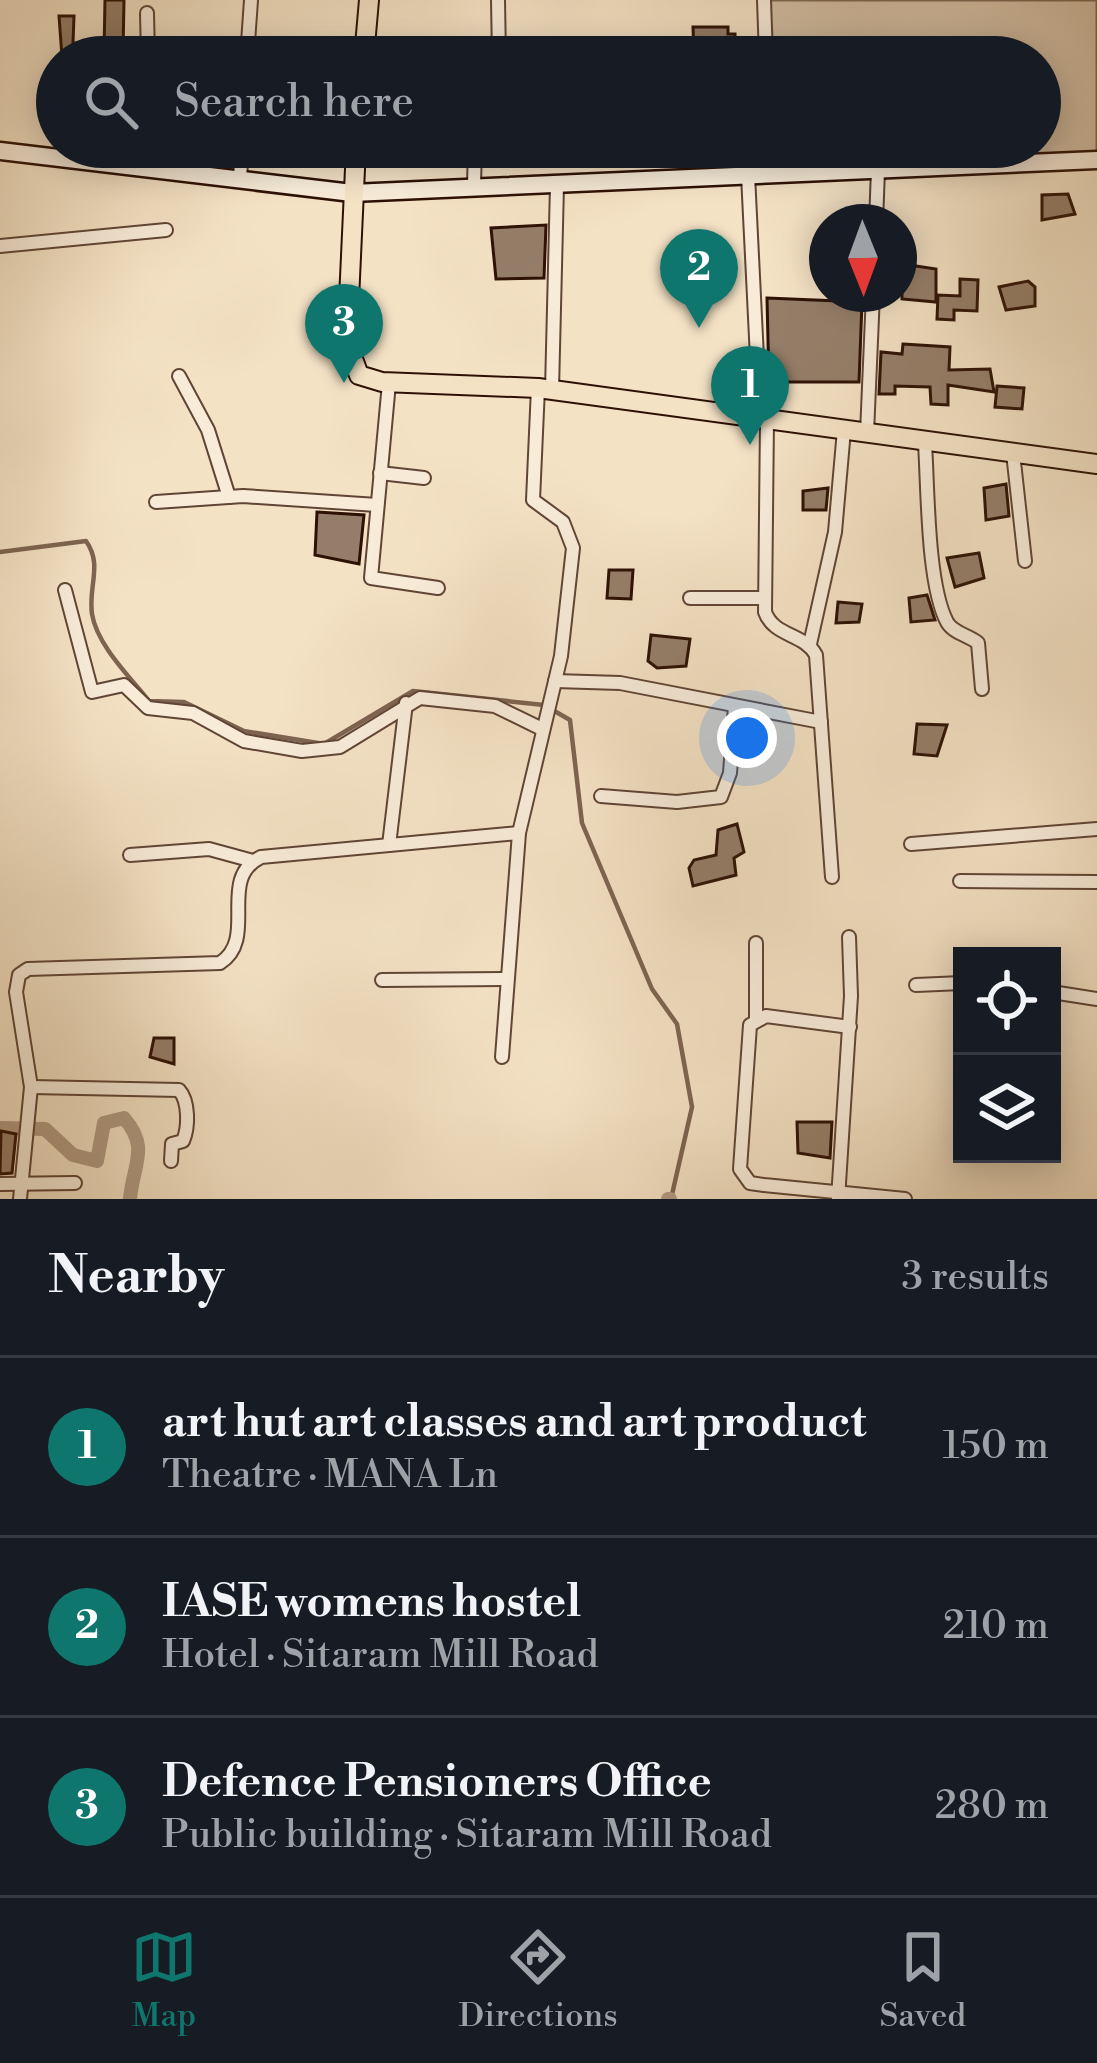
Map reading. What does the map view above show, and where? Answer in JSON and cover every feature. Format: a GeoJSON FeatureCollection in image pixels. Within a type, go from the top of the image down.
{"type":"FeatureCollection","features":[{"type":"Feature","properties":{"kind":"main road"},"geometry":{"type":"LineString","coordinates":[[366,36],[369,0]]}},
{"type":"Feature","properties":{"kind":"main road"},"geometry":{"type":"LineString","coordinates":[[0,151],[36,155]]}},
{"type":"Feature","properties":{"kind":"main road"},"geometry":{"type":"LineString","coordinates":[[1061,162],[1097,160]]}},
{"type":"Feature","properties":{"kind":"main road"},"geometry":{"type":"LineString","coordinates":[[158,168],[352,193],[474,184],[557,185],[922,168]]}},
{"type":"Feature","properties":{"kind":"main road"},"geometry":{"type":"LineString","coordinates":[[354,168],[350,362],[359,375],[389,382],[546,389],[1097,464]]}},
{"type":"Feature","properties":{"kind":"street"},"geometry":{"type":"LineString","coordinates":[[248,36],[251,0]]}},
{"type":"Feature","properties":{"kind":"street"},"geometry":{"type":"LineString","coordinates":[[498,0],[499,36]]}},
{"type":"Feature","properties":{"kind":"street"},"geometry":{"type":"LineString","coordinates":[[764,0],[765,36]]}},
{"type":"Feature","properties":{"kind":"street"},"geometry":{"type":"LineString","coordinates":[[147,13],[148,36]]}},
{"type":"Feature","properties":{"kind":"street"},"geometry":{"type":"LineString","coordinates":[[240,178],[241,168]]}},
{"type":"Feature","properties":{"kind":"street"},"geometry":{"type":"LineString","coordinates":[[474,184],[475,168]]}},
{"type":"Feature","properties":{"kind":"street"},"geometry":{"type":"LineString","coordinates":[[759,168],[765,598],[768,621],[810,644]]}},
{"type":"Feature","properties":{"kind":"street"},"geometry":{"type":"LineString","coordinates":[[877,204],[878,170]]}},
{"type":"Feature","properties":{"kind":"street"},"geometry":{"type":"LineString","coordinates":[[502,1057],[504,979],[519,833],[541,723],[555,681],[573,548],[563,522],[533,500],[546,389],[557,185]]}},
{"type":"Feature","properties":{"kind":"street"},"geometry":{"type":"LineString","coordinates":[[0,246],[166,230]]}},
{"type":"Feature","properties":{"kind":"street"},"geometry":{"type":"LineString","coordinates":[[867,433],[872,312]]}},
{"type":"Feature","properties":{"kind":"street"},"geometry":{"type":"LineString","coordinates":[[178,376],[208,430],[229,497]]}},
{"type":"Feature","properties":{"kind":"street"},"geometry":{"type":"LineString","coordinates":[[389,382],[371,578],[438,588]]}},
{"type":"Feature","properties":{"kind":"street"},"geometry":{"type":"LineString","coordinates":[[832,877],[819,676],[810,644],[826,586],[844,430]]}},
{"type":"Feature","properties":{"kind":"street"},"geometry":{"type":"LineString","coordinates":[[925,444],[931,541],[945,616],[954,630],[978,643],[982,689]]}},
{"type":"Feature","properties":{"kind":"street"},"geometry":{"type":"LineString","coordinates":[[1013,453],[1025,561]]}},
{"type":"Feature","properties":{"kind":"street"},"geometry":{"type":"LineString","coordinates":[[380,473],[424,478]]}},
{"type":"Feature","properties":{"kind":"street"},"geometry":{"type":"LineString","coordinates":[[156,502],[229,497],[377,505]]}},
{"type":"Feature","properties":{"kind":"street"},"geometry":{"type":"LineString","coordinates":[[64,590],[94,693],[124,685],[148,708],[193,712],[244,741],[302,751],[340,747],[406,703],[434,697],[494,706],[541,723]]}},
{"type":"Feature","properties":{"kind":"street"},"geometry":{"type":"LineString","coordinates":[[690,598],[765,598]]}},
{"type":"Feature","properties":{"kind":"street"},"geometry":{"type":"LineString","coordinates":[[555,681],[620,683],[821,722]]}},
{"type":"Feature","properties":{"kind":"street"},"geometry":{"type":"LineString","coordinates":[[389,845],[406,703]]}},
{"type":"Feature","properties":{"kind":"street"},"geometry":{"type":"LineString","coordinates":[[601,796],[677,802],[721,797],[730,773],[735,706]]}},
{"type":"Feature","properties":{"kind":"street"},"geometry":{"type":"LineString","coordinates":[[911,844],[1097,829]]}},
{"type":"Feature","properties":{"kind":"street"},"geometry":{"type":"LineString","coordinates":[[130,855],[209,849],[253,861],[519,833]]}},
{"type":"Feature","properties":{"kind":"street"},"geometry":{"type":"LineString","coordinates":[[20,1199],[32,1087],[12,973],[38,966],[220,963],[232,955],[238,939],[238,882],[253,861]]}},
{"type":"Feature","properties":{"kind":"street"},"geometry":{"type":"LineString","coordinates":[[960,881],[1097,882]]}},
{"type":"Feature","properties":{"kind":"street"},"geometry":{"type":"LineString","coordinates":[[839,1195],[850,1028],[849,937]]}},
{"type":"Feature","properties":{"kind":"street"},"geometry":{"type":"LineString","coordinates":[[756,943],[756,1018],[748,1045],[740,1169],[744,1178],[839,1195],[905,1199]]}},
{"type":"Feature","properties":{"kind":"street"},"geometry":{"type":"LineString","coordinates":[[382,980],[504,979]]}},
{"type":"Feature","properties":{"kind":"street"},"geometry":{"type":"LineString","coordinates":[[916,985],[953,983]]}},
{"type":"Feature","properties":{"kind":"street"},"geometry":{"type":"LineString","coordinates":[[1061,994],[1097,1000]]}},
{"type":"Feature","properties":{"kind":"street"},"geometry":{"type":"LineString","coordinates":[[756,1018],[850,1028]]}},
{"type":"Feature","properties":{"kind":"street"},"geometry":{"type":"LineString","coordinates":[[32,1087],[179,1090],[185,1099],[186,1131],[183,1141],[172,1144],[171,1161]]}},
{"type":"Feature","properties":{"kind":"street"},"geometry":{"type":"LineString","coordinates":[[0,1184],[75,1183]]}},
{"type":"Feature","properties":{"kind":"shaded area"},"geometry":{"type":"Polygon","coordinates":[[[768,0],[1097,0],[1097,160],[1061,162],[1061,36],[769,36],[768,0]]]}},
{"type":"Feature","properties":{"kind":"shaded area"},"geometry":{"type":"Polygon","coordinates":[[[773,168],[912,168],[773,174],[773,168]]]}},
{"type":"Feature","properties":{"kind":"building"},"geometry":{"type":"Polygon","coordinates":[[[105,0],[124,0],[123,36],[104,36],[105,0]]]}},
{"type":"Feature","properties":{"kind":"building"},"geometry":{"type":"Polygon","coordinates":[[[59,16],[74,16],[73,36],[60,36],[59,16]]]}},
{"type":"Feature","properties":{"kind":"building"},"geometry":{"type":"Polygon","coordinates":[[[693,27],[728,27],[728,34],[735,34],[735,36],[693,36],[693,27]]]}},
{"type":"Feature","properties":{"kind":"building"},"geometry":{"type":"Polygon","coordinates":[[[1068,194],[1075,214],[1042,220],[1042,195],[1068,194]]]}},
{"type":"Feature","properties":{"kind":"building"},"geometry":{"type":"Polygon","coordinates":[[[546,225],[544,278],[496,279],[491,228],[546,225]]]}},
{"type":"Feature","properties":{"kind":"building"},"geometry":{"type":"Polygon","coordinates":[[[917,266],[936,269],[936,302],[917,300],[917,266]]]}},
{"type":"Feature","properties":{"kind":"building"},"geometry":{"type":"Polygon","coordinates":[[[960,279],[978,280],[977,311],[954,310],[954,320],[937,319],[938,295],[960,296],[960,279]]]}},
{"type":"Feature","properties":{"kind":"building"},"geometry":{"type":"Polygon","coordinates":[[[1028,281],[1035,287],[1035,306],[1006,310],[999,287],[1028,281]]]}},
{"type":"Feature","properties":{"kind":"building"},"geometry":{"type":"Polygon","coordinates":[[[767,298],[809,300],[809,312],[862,312],[859,382],[769,382],[767,298]]]}},
{"type":"Feature","properties":{"kind":"building"},"geometry":{"type":"Polygon","coordinates":[[[903,344],[950,347],[949,370],[990,369],[994,392],[948,385],[948,405],[931,404],[930,387],[895,386],[895,394],[879,394],[881,352],[902,354],[903,344]]]}},
{"type":"Feature","properties":{"kind":"building"},"geometry":{"type":"Polygon","coordinates":[[[997,386],[1024,388],[1022,409],[995,407],[997,386]]]}},
{"type":"Feature","properties":{"kind":"building"},"geometry":{"type":"Polygon","coordinates":[[[1006,484],[1009,516],[986,520],[984,488],[1006,484]]]}},
{"type":"Feature","properties":{"kind":"building"},"geometry":{"type":"Polygon","coordinates":[[[828,488],[826,510],[803,510],[803,491],[828,488]]]}},
{"type":"Feature","properties":{"kind":"building"},"geometry":{"type":"Polygon","coordinates":[[[317,512],[364,515],[359,564],[315,555],[317,512]]]}},
{"type":"Feature","properties":{"kind":"building"},"geometry":{"type":"Polygon","coordinates":[[[979,553],[984,578],[955,587],[947,558],[979,553]]]}},
{"type":"Feature","properties":{"kind":"building"},"geometry":{"type":"Polygon","coordinates":[[[609,570],[633,570],[631,599],[607,598],[609,570]]]}},
{"type":"Feature","properties":{"kind":"building"},"geometry":{"type":"Polygon","coordinates":[[[927,595],[935,620],[911,622],[909,598],[927,595]]]}},
{"type":"Feature","properties":{"kind":"building"},"geometry":{"type":"Polygon","coordinates":[[[838,602],[862,604],[859,622],[836,623],[838,602]]]}},
{"type":"Feature","properties":{"kind":"building"},"geometry":{"type":"Polygon","coordinates":[[[651,635],[690,639],[686,666],[657,668],[648,661],[651,635]]]}},
{"type":"Feature","properties":{"kind":"building"},"geometry":{"type":"Polygon","coordinates":[[[917,724],[947,725],[937,756],[914,754],[917,724]]]}},
{"type":"Feature","properties":{"kind":"building"},"geometry":{"type":"Polygon","coordinates":[[[737,824],[744,852],[734,858],[736,875],[693,886],[689,868],[694,860],[716,855],[718,830],[737,824]]]}},
{"type":"Feature","properties":{"kind":"building"},"geometry":{"type":"Polygon","coordinates":[[[154,1038],[174,1038],[174,1064],[150,1057],[154,1038]]]}},
{"type":"Feature","properties":{"kind":"building"},"geometry":{"type":"Polygon","coordinates":[[[797,1122],[832,1122],[830,1158],[798,1153],[797,1122]]]}},
{"type":"Feature","properties":{"kind":"building"},"geometry":{"type":"Polygon","coordinates":[[[1,1131],[16,1134],[12,1173],[0,1174],[1,1131]]]}},
{"type":"Feature","properties":{"kind":"waterway"},"geometry":{"type":"LineString","coordinates":[[0,552],[86,541],[94,559],[91,604],[95,626],[124,671],[149,701],[184,702],[244,731],[324,744],[413,691],[544,705],[570,720],[582,823],[652,989],[677,1024],[692,1107],[671,1199]]}},
{"type":"Feature","properties":{"kind":"waterway"},"geometry":{"type":"LineString","coordinates":[[0,1128],[45,1129],[73,1155],[97,1161],[104,1123],[124,1118],[138,1148],[130,1199]]}},
{"type":"Feature","properties":{"kind":"place","name":"IASE womens hostel"},"geometry":{"type":"Point","coordinates":[699,328]}},
{"type":"Feature","properties":{"kind":"place","name":"Defence Pensioners Office"},"geometry":{"type":"Point","coordinates":[344,383]}},
{"type":"Feature","properties":{"kind":"place","name":"art hut art classes and art product"},"geometry":{"type":"Point","coordinates":[750,445]}}]}
